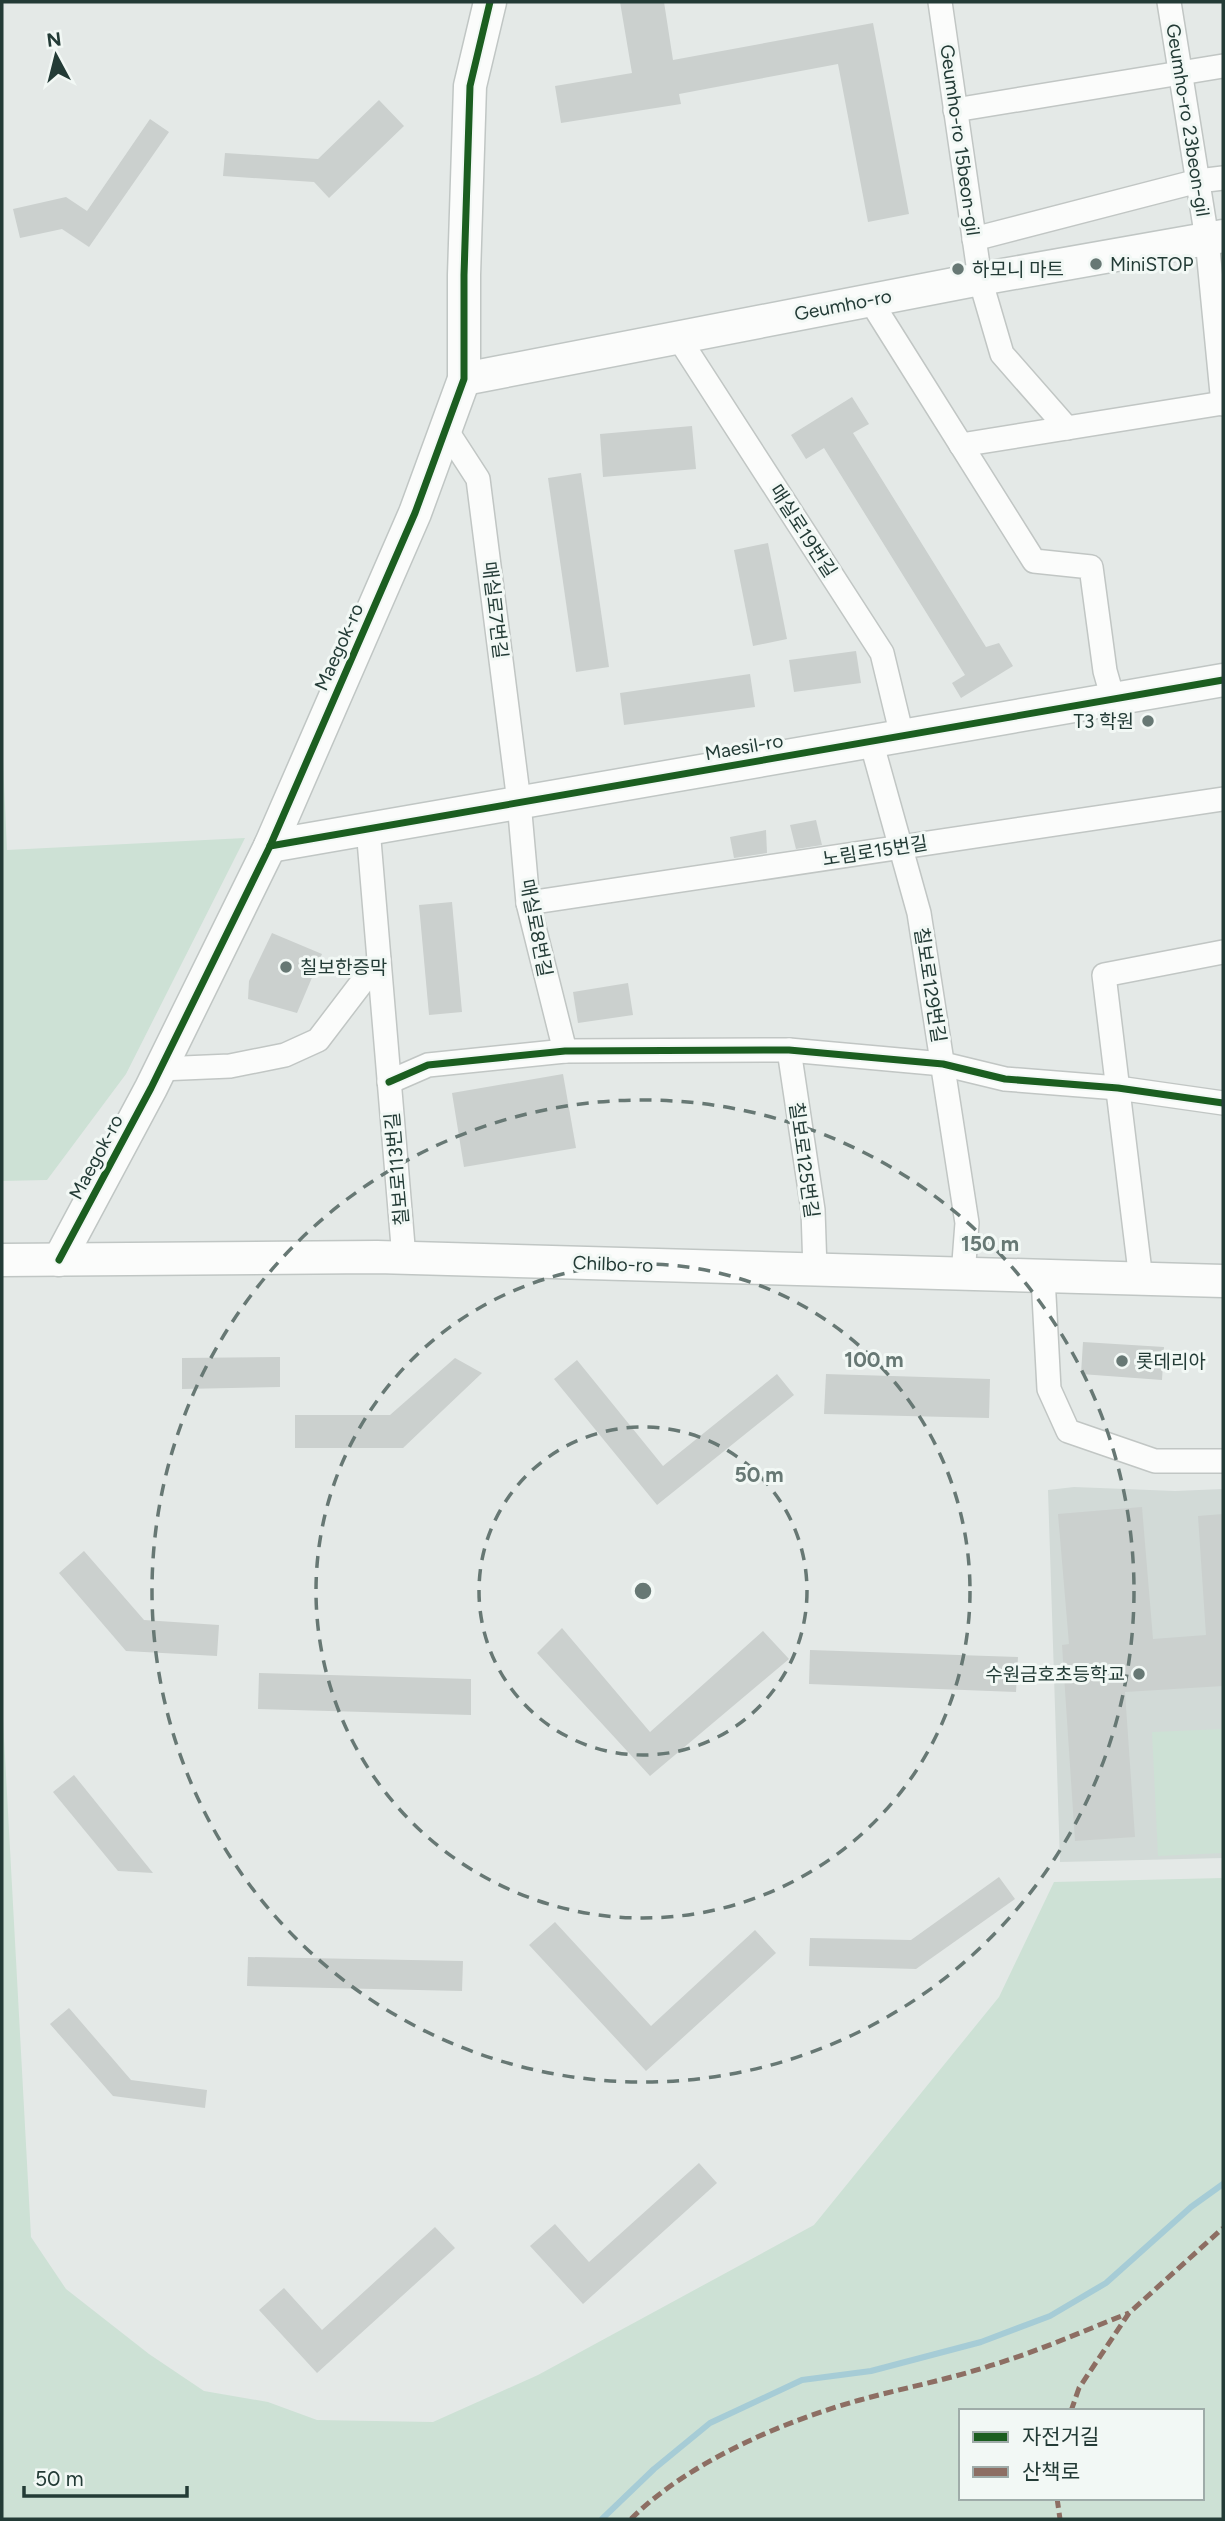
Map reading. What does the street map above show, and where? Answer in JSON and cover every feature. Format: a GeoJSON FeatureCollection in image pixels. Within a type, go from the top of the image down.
{"type":"FeatureCollection","features":[{"type":"Feature","properties":{"kind":"street","name":"Maegok-ro"},"geometry":{"type":"LineString","coordinates":[[59,1260],[160,1069],[270,846],[415,513],[464,379],[464,275],[470,86],[490,2]]}},
{"type":"Feature","properties":{"kind":"street","name":"Geumho-ro 15beon-gil"},"geometry":{"type":"LineString","coordinates":[[940,2],[980,279],[1002,354],[1067,428]]}},
{"type":"Feature","properties":{"kind":"street","name":"Geumho-ro 23beon-gil"},"geometry":{"type":"LineString","coordinates":[[1169,2],[1198,181],[1215,238],[1223,404]]}},
{"type":"Feature","properties":{"kind":"street"},"geometry":{"type":"LineString","coordinates":[[955,110],[1223,66]]}},
{"type":"Feature","properties":{"kind":"street"},"geometry":{"type":"LineString","coordinates":[[974,239],[1198,181],[1223,178]]}},
{"type":"Feature","properties":{"kind":"street","name":"Geumho-ro"},"geometry":{"type":"LineString","coordinates":[[464,379],[980,279],[1215,238]]}},
{"type":"Feature","properties":{"kind":"street"},"geometry":{"type":"LineString","coordinates":[[870,300],[1034,561],[1091,567],[1105,671],[1113,699]]}},
{"type":"Feature","properties":{"kind":"street","name":"매실로19번길"},"geometry":{"type":"LineString","coordinates":[[678,337],[882,653],[886,739]]}},
{"type":"Feature","properties":{"kind":"street"},"geometry":{"type":"LineString","coordinates":[[961,445],[1223,404]]}},
{"type":"Feature","properties":{"kind":"street","name":"매실로7번길"},"geometry":{"type":"LineString","coordinates":[[445,428],[478,479],[519,802]]}},
{"type":"Feature","properties":{"kind":"street","name":"Maesil-ro"},"geometry":{"type":"LineString","coordinates":[[270,846],[1223,680]]}},
{"type":"Feature","properties":{"kind":"street","name":"칠보로129번길"},"geometry":{"type":"LineString","coordinates":[[886,739],[901,847],[919,913],[968,1223],[963,1275]]}},
{"type":"Feature","properties":{"kind":"street","name":"노림로15번길"},"geometry":{"type":"LineString","coordinates":[[528,903],[1223,799]]}},
{"type":"Feature","properties":{"kind":"street","name":"매실로8번길"},"geometry":{"type":"LineString","coordinates":[[519,802],[528,903],[565,1051]]}},
{"type":"Feature","properties":{"kind":"street","name":"칠보로113번길"},"geometry":{"type":"LineString","coordinates":[[368,828],[404,1258]]}},
{"type":"Feature","properties":{"kind":"street"},"geometry":{"type":"LineString","coordinates":[[1141,1280],[1104,975],[1223,952]]}},
{"type":"Feature","properties":{"kind":"street"},"geometry":{"type":"LineString","coordinates":[[160,1069],[230,1066],[285,1055],[318,1040],[379,960]]}},
{"type":"Feature","properties":{"kind":"street"},"geometry":{"type":"LineString","coordinates":[[389,1082],[428,1065],[565,1051],[789,1050],[943,1064],[1005,1079],[1118,1088],[1223,1104]]}},
{"type":"Feature","properties":{"kind":"street","name":"칠보로125번길"},"geometry":{"type":"LineString","coordinates":[[789,1050],[813,1209],[815,1270]]}},
{"type":"Feature","properties":{"kind":"street","name":"Chilbo-ro"},"geometry":{"type":"LineString","coordinates":[[2,1260],[404,1258],[1223,1281]]}},
{"type":"Feature","properties":{"kind":"street"},"geometry":{"type":"LineString","coordinates":[[1043,1277],[1049,1389],[1068,1431],[1155,1461],[1223,1461]]}},
{"type":"Feature","properties":{"kind":"shaded area","name":"수원금호초등학교"},"geometry":{"type":"Polygon","coordinates":[[[1074,1487],[1175,1491],[1223,1489],[1223,1858],[1060,1862],[1048,1490],[1074,1487]]]}},
{"type":"Feature","properties":{"kind":"green space"},"geometry":{"type":"Polygon","coordinates":[[[2,739],[7,850],[245,838],[126,1074],[47,1180],[2,1181],[2,739]]]}},
{"type":"Feature","properties":{"kind":"green space"},"geometry":{"type":"Polygon","coordinates":[[[2,1701],[31,2237],[66,2289],[149,2354],[204,2391],[268,2402],[317,2420],[433,2422],[538,2375],[814,2225],[999,1997],[1054,1882],[1223,1878],[1223,2519],[2,2519],[2,1701]]]}},
{"type":"Feature","properties":{"kind":"green space"},"geometry":{"type":"Polygon","coordinates":[[[1223,1729],[1223,1853],[1158,1856],[1152,1732],[1223,1729]]]}},
{"type":"Feature","properties":{"kind":"building"},"geometry":{"type":"Polygon","coordinates":[[[620,2],[664,2],[673,60],[873,23],[909,214],[868,222],[838,64],[679,94],[681,104],[561,123],[555,86],[632,73],[620,2]]]}},
{"type":"Feature","properties":{"kind":"building"},"geometry":{"type":"Polygon","coordinates":[[[379,100],[404,126],[329,198],[314,182],[223,176],[225,153],[318,159],[379,100]]]}},
{"type":"Feature","properties":{"kind":"building"},"geometry":{"type":"Polygon","coordinates":[[[150,119],[169,132],[89,247],[62,229],[20,238],[13,209],[66,197],[87,211],[150,119]]]}},
{"type":"Feature","properties":{"kind":"building"},"geometry":{"type":"Polygon","coordinates":[[[852,397],[869,424],[853,433],[986,647],[999,643],[1013,666],[961,698],[952,683],[965,675],[824,448],[806,459],[791,435],[852,397]]]}},
{"type":"Feature","properties":{"kind":"building"},"geometry":{"type":"Polygon","coordinates":[[[692,426],[696,469],[603,477],[600,434],[692,426]]]}},
{"type":"Feature","properties":{"kind":"building"},"geometry":{"type":"Polygon","coordinates":[[[581,473],[609,667],[576,672],[548,478],[581,473]]]}},
{"type":"Feature","properties":{"kind":"building"},"geometry":{"type":"Polygon","coordinates":[[[768,543],[787,639],[753,646],[734,550],[768,543]]]}},
{"type":"Feature","properties":{"kind":"building"},"geometry":{"type":"Polygon","coordinates":[[[856,651],[861,683],[794,692],[789,660],[856,651]]]}},
{"type":"Feature","properties":{"kind":"building"},"geometry":{"type":"Polygon","coordinates":[[[750,674],[755,707],[624,725],[620,693],[750,674]]]}},
{"type":"Feature","properties":{"kind":"building"},"geometry":{"type":"Polygon","coordinates":[[[816,820],[822,845],[796,849],[790,825],[816,820]]]}},
{"type":"Feature","properties":{"kind":"building"},"geometry":{"type":"Polygon","coordinates":[[[766,830],[767,853],[734,858],[730,837],[766,830]]]}},
{"type":"Feature","properties":{"kind":"building"},"geometry":{"type":"Polygon","coordinates":[[[452,902],[462,1012],[429,1015],[419,905],[452,902]]]}},
{"type":"Feature","properties":{"kind":"building","name":"칠보한증막"},"geometry":{"type":"Polygon","coordinates":[[[272,933],[322,954],[297,1013],[248,999],[249,981],[272,933]]]}},
{"type":"Feature","properties":{"kind":"building"},"geometry":{"type":"Polygon","coordinates":[[[628,983],[633,1015],[578,1023],[573,992],[628,983]]]}},
{"type":"Feature","properties":{"kind":"building"},"geometry":{"type":"Polygon","coordinates":[[[563,1074],[576,1148],[464,1167],[452,1093],[563,1074]]]}},
{"type":"Feature","properties":{"kind":"building","name":"롯데리아"},"geometry":{"type":"Polygon","coordinates":[[[1083,1342],[1164,1347],[1162,1380],[1081,1374],[1083,1342]]]}},
{"type":"Feature","properties":{"kind":"building"},"geometry":{"type":"Polygon","coordinates":[[[280,1357],[280,1387],[182,1389],[182,1358],[280,1357]]]}},
{"type":"Feature","properties":{"kind":"building"},"geometry":{"type":"Polygon","coordinates":[[[455,1358],[482,1373],[403,1448],[295,1448],[295,1415],[390,1415],[455,1358]]]}},
{"type":"Feature","properties":{"kind":"building"},"geometry":{"type":"Polygon","coordinates":[[[577,1360],[663,1466],[777,1374],[794,1395],[657,1505],[554,1379],[577,1360]]]}},
{"type":"Feature","properties":{"kind":"building"},"geometry":{"type":"Polygon","coordinates":[[[826,1374],[990,1379],[989,1418],[824,1414],[826,1374]]]}},
{"type":"Feature","properties":{"kind":"building"},"geometry":{"type":"Polygon","coordinates":[[[1142,1507],[1153,1639],[1206,1635],[1198,1516],[1223,1514],[1223,1686],[1125,1692],[1135,1837],[1075,1841],[1062,1645],[1069,1644],[1058,1514],[1142,1507]]]}},
{"type":"Feature","properties":{"kind":"building"},"geometry":{"type":"Polygon","coordinates":[[[84,1551],[144,1620],[219,1625],[217,1656],[126,1651],[59,1573],[84,1551]]]}},
{"type":"Feature","properties":{"kind":"building"},"geometry":{"type":"Polygon","coordinates":[[[562,1628],[650,1732],[763,1631],[789,1659],[650,1776],[537,1653],[562,1628]]]}},
{"type":"Feature","properties":{"kind":"building"},"geometry":{"type":"Polygon","coordinates":[[[810,1650],[1018,1657],[1016,1692],[809,1684],[810,1650]]]}},
{"type":"Feature","properties":{"kind":"building"},"geometry":{"type":"Polygon","coordinates":[[[259,1673],[471,1679],[471,1715],[258,1709],[259,1673]]]}},
{"type":"Feature","properties":{"kind":"building"},"geometry":{"type":"Polygon","coordinates":[[[74,1775],[153,1873],[118,1871],[53,1792],[74,1775]]]}},
{"type":"Feature","properties":{"kind":"building"},"geometry":{"type":"Polygon","coordinates":[[[999,1877],[1015,1899],[916,1969],[809,1966],[810,1938],[911,1940],[999,1877]]]}},
{"type":"Feature","properties":{"kind":"building"},"geometry":{"type":"Polygon","coordinates":[[[555,1922],[651,2026],[755,1930],[776,1953],[646,2071],[529,1945],[555,1922]]]}},
{"type":"Feature","properties":{"kind":"building"},"geometry":{"type":"Polygon","coordinates":[[[248,1957],[463,1961],[462,1991],[247,1986],[248,1957]]]}},
{"type":"Feature","properties":{"kind":"building"},"geometry":{"type":"Polygon","coordinates":[[[69,2008],[131,2080],[207,2090],[205,2108],[113,2096],[50,2024],[69,2008]]]}},
{"type":"Feature","properties":{"kind":"building"},"geometry":{"type":"Polygon","coordinates":[[[699,2163],[717,2183],[583,2304],[530,2246],[555,2224],[589,2262],[699,2163]]]}},
{"type":"Feature","properties":{"kind":"building"},"geometry":{"type":"Polygon","coordinates":[[[435,2227],[455,2248],[317,2373],[259,2310],[284,2288],[322,2330],[435,2227]]]}},
{"type":"Feature","properties":{"kind":"waterway"},"geometry":{"type":"LineString","coordinates":[[602,2519],[654,2469],[710,2423],[802,2380],[871,2371],[981,2342],[1050,2316],[1106,2283],[1191,2207],[1223,2184]]}},
{"type":"Feature","properties":{"kind":"marked path"},"geometry":{"type":"LineString","coordinates":[[1072,2409],[1079,2388],[1129,2313],[1223,2228]]}},
{"type":"Feature","properties":{"kind":"marked path"},"geometry":{"type":"LineString","coordinates":[[631,2519],[654,2499],[708,2462],[768,2432],[830,2409],[1007,2360],[1129,2313]]}},
{"type":"Feature","properties":{"kind":"marked path"},"geometry":{"type":"LineString","coordinates":[[1057,2500],[1060,2519]]}},
{"type":"Feature","properties":{"kind":"cycle path"},"geometry":{"type":"LineString","coordinates":[[59,1260],[151,1088],[270,846],[415,513],[464,379],[464,275],[470,86],[490,2]]}},
{"type":"Feature","properties":{"kind":"cycle path"},"geometry":{"type":"LineString","coordinates":[[270,846],[1223,680]]}},
{"type":"Feature","properties":{"kind":"cycle path"},"geometry":{"type":"LineString","coordinates":[[389,1082],[428,1065],[565,1051],[789,1050],[943,1064],[1005,1079],[1118,1088],[1223,1103]]}},
{"type":"Feature","properties":{"kind":"place","name":"MiniSTOP"},"geometry":{"type":"Point","coordinates":[1096,264]}},
{"type":"Feature","properties":{"kind":"place","name":"하모니 마트"},"geometry":{"type":"Point","coordinates":[958,269]}},
{"type":"Feature","properties":{"kind":"place","name":"T3 학원"},"geometry":{"type":"Point","coordinates":[1148,721]}},
{"type":"Feature","properties":{"kind":"place","name":"칠보한증막"},"geometry":{"type":"Point","coordinates":[286,967]}},
{"type":"Feature","properties":{"kind":"place","name":"롯데리아"},"geometry":{"type":"Point","coordinates":[1122,1361]}},
{"type":"Feature","properties":{"kind":"place","name":"수원금호초등학교"},"geometry":{"type":"Point","coordinates":[1139,1674]}}]}
